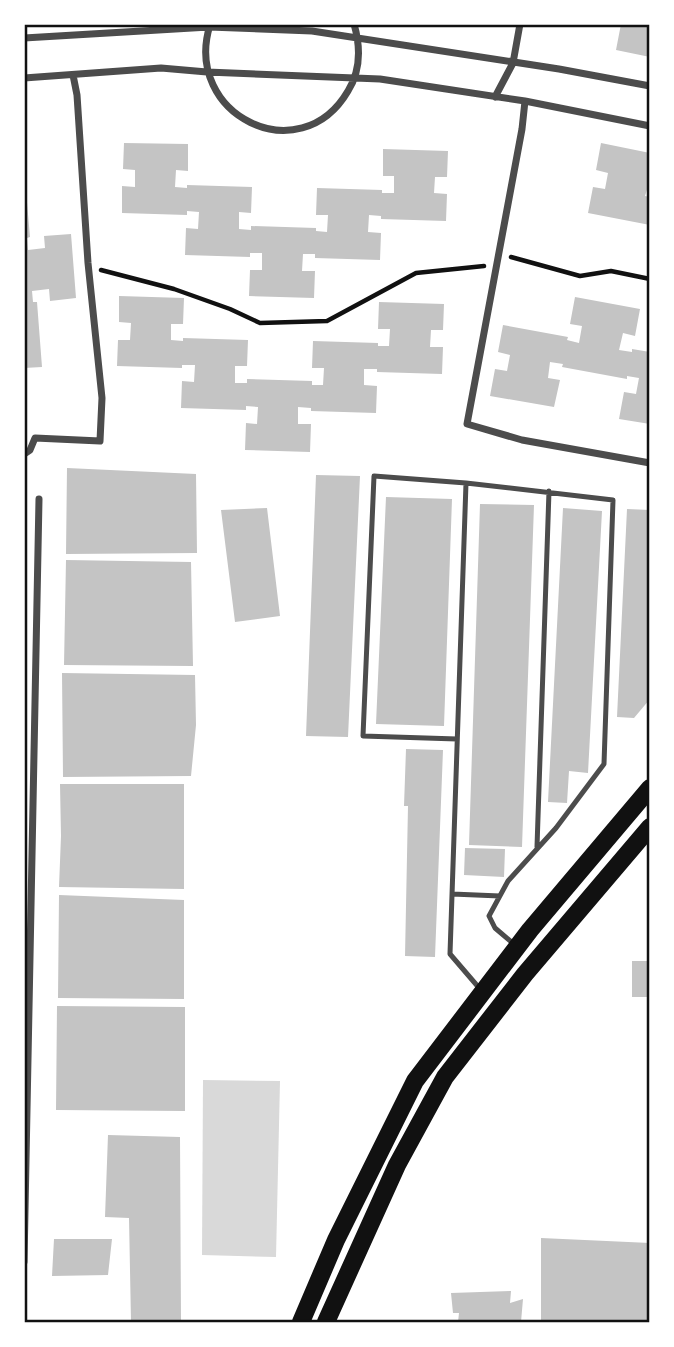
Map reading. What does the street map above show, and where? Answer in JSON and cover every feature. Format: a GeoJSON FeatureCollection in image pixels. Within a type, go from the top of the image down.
{"type":"FeatureCollection","features":[{"type":"Feature","properties":{"kind":"main road"},"geometry":{"type":"LineString","coordinates":[[301,1322],[337,1240],[415,1081],[517,947],[649,788]]}},
{"type":"Feature","properties":{"kind":"main road"},"geometry":{"type":"LineString","coordinates":[[326,1322],[397,1165],[445,1077],[525,974],[649,827]]}},
{"type":"Feature","properties":{"kind":"street"},"geometry":{"type":"LineString","coordinates":[[60,36],[62,24]]}},
{"type":"Feature","properties":{"kind":"street"},"geometry":{"type":"LineString","coordinates":[[209,26],[204,50],[207,72],[216,93],[228,109],[245,121],[263,128],[286,131],[308,126],[326,117],[340,104],[355,80],[359,62],[358,38],[354,24]]}},
{"type":"Feature","properties":{"kind":"street"},"geometry":{"type":"LineString","coordinates":[[495,97],[513,63],[520,24]]}},
{"type":"Feature","properties":{"kind":"street"},"geometry":{"type":"LineString","coordinates":[[24,38],[209,26],[312,32],[649,86]]}},
{"type":"Feature","properties":{"kind":"street"},"geometry":{"type":"LineString","coordinates":[[24,78],[161,68],[355,80],[380,79],[525,101],[649,126]]}},
{"type":"Feature","properties":{"kind":"street"},"geometry":{"type":"LineString","coordinates":[[24,454],[30,450],[35,438],[100,441],[102,398],[88,262],[77,95],[73,75]]}},
{"type":"Feature","properties":{"kind":"street"},"geometry":{"type":"LineString","coordinates":[[525,101],[467,424],[522,440],[649,463]]}},
{"type":"Feature","properties":{"kind":"street"},"geometry":{"type":"LineString","coordinates":[[24,1262],[29,836],[39,499]]}},
{"type":"Feature","properties":{"kind":"lane"},"geometry":{"type":"LineString","coordinates":[[457,739],[363,736],[374,476],[549,491],[613,500],[604,764],[556,828],[508,881],[489,916],[495,928],[517,947]]}},
{"type":"Feature","properties":{"kind":"lane"},"geometry":{"type":"LineString","coordinates":[[466,483],[450,954],[483,992]]}},
{"type":"Feature","properties":{"kind":"lane"},"geometry":{"type":"LineString","coordinates":[[537,847],[549,491]]}},
{"type":"Feature","properties":{"kind":"lane"},"geometry":{"type":"LineString","coordinates":[[452,894],[500,896]]}},
{"type":"Feature","properties":{"kind":"path"},"geometry":{"type":"LineString","coordinates":[[497,253],[580,275],[611,271],[649,279]]}},
{"type":"Feature","properties":{"kind":"path"},"geometry":{"type":"LineString","coordinates":[[88,262],[107,273],[174,289],[260,323],[327,321],[416,273],[495,265]]}},
{"type":"Feature","properties":{"kind":"shaded area"},"geometry":{"type":"Polygon","coordinates":[[[203,1080],[280,1081],[276,1257],[202,1255],[203,1080]]]}},
{"type":"Feature","properties":{"kind":"building"},"geometry":{"type":"Polygon","coordinates":[[[621,24],[650,24],[650,57],[616,50],[621,24]]]}},
{"type":"Feature","properties":{"kind":"building"},"geometry":{"type":"Polygon","coordinates":[[[124,143],[188,144],[188,171],[176,170],[175,187],[252,187],[251,213],[239,212],[239,229],[251,230],[251,226],[316,228],[316,231],[327,232],[328,215],[316,215],[317,188],[382,190],[382,193],[394,193],[394,176],[383,176],[383,149],[448,151],[447,177],[435,177],[434,193],[447,194],[446,221],[381,219],[381,216],[369,215],[368,232],[381,233],[380,260],[315,258],[315,254],[303,254],[302,271],[315,271],[314,298],[249,296],[250,270],[262,270],[262,253],[250,253],[250,257],[185,255],[186,228],[198,229],[199,212],[187,211],[187,215],[122,213],[122,186],[135,187],[135,170],[123,169],[124,143]]]}},
{"type":"Feature","properties":{"kind":"building"},"geometry":{"type":"Polygon","coordinates":[[[601,143],[650,153],[650,180],[645,196],[650,197],[650,225],[588,213],[593,187],[605,189],[608,173],[596,170],[601,143]]]}},
{"type":"Feature","properties":{"kind":"building"},"geometry":{"type":"Polygon","coordinates":[[[26,191],[30,237],[27,238],[28,250],[45,248],[44,236],[71,234],[76,298],[50,301],[49,289],[32,291],[33,302],[37,302],[42,367],[24,368],[24,192],[26,191]]]}},
{"type":"Feature","properties":{"kind":"building"},"geometry":{"type":"Polygon","coordinates":[[[119,296],[184,298],[183,324],[171,324],[171,340],[248,340],[247,366],[235,366],[235,383],[247,383],[247,379],[312,381],[312,385],[323,385],[324,368],[312,368],[313,341],[378,343],[378,346],[389,346],[390,329],[378,329],[379,302],[444,304],[443,330],[431,330],[430,347],[443,347],[442,374],[377,372],[377,369],[364,369],[364,385],[377,386],[376,413],[311,411],[311,408],[298,407],[298,424],[311,424],[310,452],[245,450],[246,423],[257,424],[258,407],[246,406],[246,410],[181,408],[182,381],[194,382],[195,365],[182,365],[182,368],[117,366],[118,340],[130,340],[131,323],[119,322],[119,296]]]}},
{"type":"Feature","properties":{"kind":"building"},"geometry":{"type":"Polygon","coordinates":[[[575,297],[640,309],[635,336],[623,333],[619,350],[650,352],[650,424],[619,419],[624,392],[636,394],[639,378],[627,376],[627,379],[562,367],[563,364],[550,362],[548,378],[560,380],[554,407],[490,396],[495,369],[507,371],[510,355],[498,352],[503,325],[568,337],[567,340],[579,343],[582,326],[570,324],[575,297]]]}},
{"type":"Feature","properties":{"kind":"building"},"geometry":{"type":"Polygon","coordinates":[[[67,468],[196,474],[197,553],[66,554],[67,468]]]}},
{"type":"Feature","properties":{"kind":"building"},"geometry":{"type":"Polygon","coordinates":[[[316,475],[360,476],[348,737],[306,736],[316,475]]]}},
{"type":"Feature","properties":{"kind":"building"},"geometry":{"type":"Polygon","coordinates":[[[386,497],[452,499],[444,726],[376,724],[386,497]]]}},
{"type":"Feature","properties":{"kind":"building"},"geometry":{"type":"Polygon","coordinates":[[[480,504],[534,505],[522,847],[469,845],[480,504]]]}},
{"type":"Feature","properties":{"kind":"building"},"geometry":{"type":"Polygon","coordinates":[[[267,508],[280,616],[235,622],[221,510],[267,508]]]}},
{"type":"Feature","properties":{"kind":"building"},"geometry":{"type":"Polygon","coordinates":[[[563,508],[602,511],[588,773],[569,771],[567,803],[548,802],[563,508]]]}},
{"type":"Feature","properties":{"kind":"building"},"geometry":{"type":"Polygon","coordinates":[[[627,509],[650,510],[650,699],[634,718],[617,717],[627,509]]]}},
{"type":"Feature","properties":{"kind":"building"},"geometry":{"type":"Polygon","coordinates":[[[66,560],[191,562],[193,666],[64,665],[66,560]]]}},
{"type":"Feature","properties":{"kind":"building"},"geometry":{"type":"Polygon","coordinates":[[[62,673],[195,675],[196,725],[191,776],[63,777],[62,673]]]}},
{"type":"Feature","properties":{"kind":"building"},"geometry":{"type":"Polygon","coordinates":[[[406,749],[443,750],[435,957],[405,956],[408,806],[404,806],[406,749]]]}},
{"type":"Feature","properties":{"kind":"building"},"geometry":{"type":"Polygon","coordinates":[[[60,784],[184,784],[184,889],[59,887],[60,784]]]}},
{"type":"Feature","properties":{"kind":"building"},"geometry":{"type":"Polygon","coordinates":[[[465,848],[505,849],[504,877],[464,875],[465,848]]]}},
{"type":"Feature","properties":{"kind":"building"},"geometry":{"type":"Polygon","coordinates":[[[59,895],[184,900],[184,999],[58,998],[59,895]]]}},
{"type":"Feature","properties":{"kind":"building"},"geometry":{"type":"Polygon","coordinates":[[[632,961],[650,961],[650,997],[632,997],[632,961]]]}},
{"type":"Feature","properties":{"kind":"building"},"geometry":{"type":"Polygon","coordinates":[[[57,1006],[185,1007],[185,1111],[56,1110],[57,1006]]]}},
{"type":"Feature","properties":{"kind":"building"},"geometry":{"type":"Polygon","coordinates":[[[108,1135],[180,1137],[181,1322],[131,1322],[129,1218],[105,1217],[108,1135]]]}},
{"type":"Feature","properties":{"kind":"building"},"geometry":{"type":"Polygon","coordinates":[[[541,1238],[650,1243],[650,1322],[541,1322],[541,1238]]]}},
{"type":"Feature","properties":{"kind":"building"},"geometry":{"type":"Polygon","coordinates":[[[54,1239],[112,1239],[108,1275],[52,1276],[54,1239]]]}},
{"type":"Feature","properties":{"kind":"building"},"geometry":{"type":"Polygon","coordinates":[[[511,1291],[510,1303],[523,1299],[521,1322],[458,1322],[459,1313],[453,1313],[451,1293],[511,1291]]]}}]}
